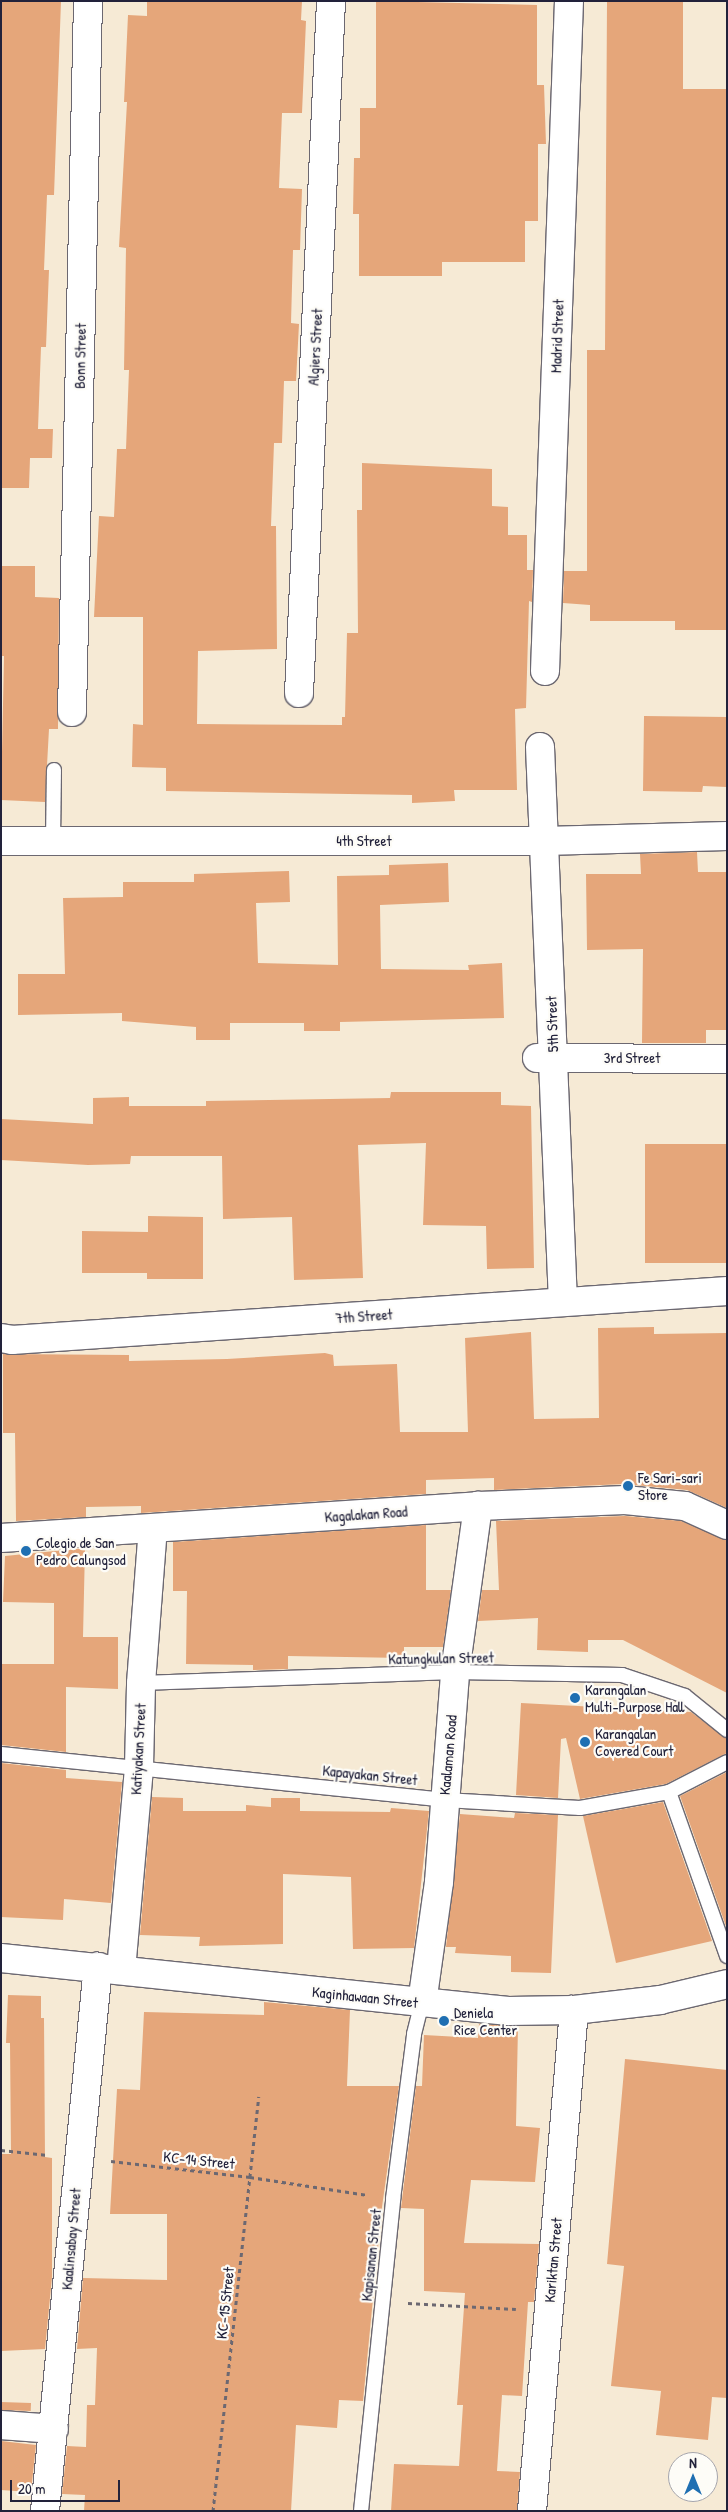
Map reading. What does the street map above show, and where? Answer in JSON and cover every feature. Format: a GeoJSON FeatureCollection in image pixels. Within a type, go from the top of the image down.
{"type":"FeatureCollection","features":[{"type":"Feature","properties":{"kind":"street","name":"Bonn Street"},"geometry":{"type":"LineString","coordinates":[[72,712],[88,1]]}},
{"type":"Feature","properties":{"kind":"street","name":"Algiers Street"},"geometry":{"type":"LineString","coordinates":[[299,693],[331,1]]}},
{"type":"Feature","properties":{"kind":"street","name":"Madrid Street"},"geometry":{"type":"LineString","coordinates":[[545,671],[569,1]]}},
{"type":"Feature","properties":{"kind":"street","name":"5th Street"},"geometry":{"type":"LineString","coordinates":[[540,747],[544,841],[545,1058],[563,1302]]}},
{"type":"Feature","properties":{"kind":"street","name":"4th Street"},"geometry":{"type":"LineString","coordinates":[[1,841],[544,841],[727,836]]}},
{"type":"Feature","properties":{"kind":"street","name":"3rd Street"},"geometry":{"type":"LineString","coordinates":[[545,1058],[727,1059]]}},
{"type":"Feature","properties":{"kind":"street","name":"7th Street"},"geometry":{"type":"LineString","coordinates":[[1,1338],[12,1340],[727,1292]]}},
{"type":"Feature","properties":{"kind":"street","name":"Kagalakan Road"},"geometry":{"type":"LineString","coordinates":[[1,1538],[478,1506],[625,1500],[685,1506],[727,1525]]}},
{"type":"Feature","properties":{"kind":"street","name":"Kaalaman Road"},"geometry":{"type":"LineString","coordinates":[[422,2004],[439,1882],[455,1672],[478,1506]]}},
{"type":"Feature","properties":{"kind":"street","name":"Katiyakan Street"},"geometry":{"type":"LineString","coordinates":[[109,1968],[139,1767],[141,1683],[153,1528]]}},
{"type":"Feature","properties":{"kind":"street","name":"Kaginhawaan Street"},"geometry":{"type":"LineString","coordinates":[[1,1958],[109,1968],[422,2004],[508,2011],[574,2010],[660,2000],[727,1984]]}},
{"type":"Feature","properties":{"kind":"street","name":"Kaalinsabay Street"},"geometry":{"type":"LineString","coordinates":[[45,2511],[79,2158],[109,1968]]}},
{"type":"Feature","properties":{"kind":"street","name":"Kariktan Street"},"geometry":{"type":"LineString","coordinates":[[532,2511],[574,2010]]}},
{"type":"Feature","properties":{"kind":"street"},"geometry":{"type":"LineString","coordinates":[[1,2425],[54,2429]]}},
{"type":"Feature","properties":{"kind":"lane"},"geometry":{"type":"LineString","coordinates":[[53,840],[54,770]]}},
{"type":"Feature","properties":{"kind":"lane","name":"Katungkulan Street"},"geometry":{"type":"LineString","coordinates":[[141,1683],[455,1672],[622,1675],[685,1696],[727,1730]]}},
{"type":"Feature","properties":{"kind":"lane","name":"Kapayakan Street"},"geometry":{"type":"LineString","coordinates":[[1,1754],[445,1800],[580,1808],[669,1792],[727,1762]]}},
{"type":"Feature","properties":{"kind":"lane"},"geometry":{"type":"LineString","coordinates":[[669,1792],[727,1956]]}},
{"type":"Feature","properties":{"kind":"lane","name":"Kapisanan Street"},"geometry":{"type":"LineString","coordinates":[[361,2511],[393,2199],[414,2034],[422,2004]]}},
{"type":"Feature","properties":{"kind":"path","name":"KC-15 Street"},"geometry":{"type":"LineString","coordinates":[[213,2511],[259,2097]]}},
{"type":"Feature","properties":{"kind":"path","name":"KC-14 Street"},"geometry":{"type":"LineString","coordinates":[[1,2150],[250,2177],[393,2199]]}},
{"type":"Feature","properties":{"kind":"path"},"geometry":{"type":"LineString","coordinates":[[382,2301],[549,2311]]}},
{"type":"Feature","properties":{"kind":"building"},"geometry":{"type":"Polygon","coordinates":[[[1,1],[61,1],[54,195],[47,195],[44,270],[49,270],[46,347],[41,347],[38,429],[53,429],[52,458],[30,458],[29,488],[1,488],[1,1]]]}},
{"type":"Feature","properties":{"kind":"building"},"geometry":{"type":"Polygon","coordinates":[[[147,1],[302,1],[301,20],[306,21],[302,113],[282,113],[279,188],[302,189],[300,250],[293,250],[291,323],[299,324],[296,381],[284,381],[282,443],[274,443],[271,526],[276,526],[277,649],[198,651],[197,724],[342,725],[342,717],[345,717],[347,633],[358,633],[357,510],[362,510],[362,463],[492,469],[492,506],[508,507],[508,535],[527,535],[527,570],[533,570],[532,602],[529,601],[526,708],[515,709],[517,790],[454,790],[455,801],[412,803],[412,795],[166,791],[166,768],[132,767],[133,724],[143,725],[143,617],[94,617],[99,516],[114,517],[117,449],[126,449],[129,370],[124,370],[126,248],[119,247],[127,102],[124,102],[128,15],[147,16],[147,1]]]}},
{"type":"Feature","properties":{"kind":"building"},"geometry":{"type":"Polygon","coordinates":[[[376,1],[537,5],[537,85],[544,85],[546,144],[538,144],[538,221],[525,221],[525,262],[442,262],[442,276],[359,276],[359,214],[353,214],[354,158],[360,158],[360,108],[376,108],[376,1]]]}},
{"type":"Feature","properties":{"kind":"building"},"geometry":{"type":"Polygon","coordinates":[[[607,1],[683,1],[683,89],[727,89],[727,630],[675,630],[675,621],[590,621],[590,605],[563,603],[564,571],[587,571],[587,350],[605,350],[607,1]]]}},
{"type":"Feature","properties":{"kind":"building"},"geometry":{"type":"Polygon","coordinates":[[[1,566],[35,566],[35,597],[59,598],[58,729],[49,729],[45,802],[1,800],[4,656],[1,656],[1,566]]]}},
{"type":"Feature","properties":{"kind":"building"},"geometry":{"type":"Polygon","coordinates":[[[644,716],[727,717],[727,787],[703,786],[702,792],[643,791],[644,716]]]}},
{"type":"Feature","properties":{"kind":"building"},"geometry":{"type":"Polygon","coordinates":[[[697,852],[698,872],[727,872],[727,1030],[706,1030],[706,1043],[642,1043],[643,949],[587,950],[586,874],[641,874],[640,854],[697,852]]]}},
{"type":"Feature","properties":{"kind":"building"},"geometry":{"type":"Polygon","coordinates":[[[448,863],[449,902],[380,905],[381,969],[469,970],[468,965],[502,963],[504,1018],[340,1022],[340,1031],[304,1031],[304,1023],[230,1023],[230,1040],[196,1040],[196,1027],[122,1021],[122,1013],[18,1015],[18,974],[65,974],[63,898],[123,897],[123,882],[194,882],[194,874],[289,871],[290,902],[256,903],[258,963],[338,965],[337,876],[389,875],[389,865],[448,863]]]}},
{"type":"Feature","properties":{"kind":"building"},"geometry":{"type":"Polygon","coordinates":[[[391,1092],[501,1092],[501,1105],[531,1106],[534,1268],[487,1269],[486,1226],[423,1225],[426,1143],[358,1145],[363,1278],[294,1280],[292,1217],[223,1219],[222,1156],[131,1156],[130,1164],[88,1165],[1,1160],[1,1119],[93,1124],[93,1098],[129,1097],[129,1106],[206,1106],[206,1101],[390,1098],[391,1092]]]}},
{"type":"Feature","properties":{"kind":"building"},"geometry":{"type":"Polygon","coordinates":[[[645,1144],[727,1144],[727,1263],[645,1263],[645,1144]]]}},
{"type":"Feature","properties":{"kind":"building"},"geometry":{"type":"Polygon","coordinates":[[[148,1216],[203,1217],[203,1279],[147,1279],[147,1273],[82,1273],[82,1231],[148,1232],[148,1216]]]}},
{"type":"Feature","properties":{"kind":"building"},"geometry":{"type":"Polygon","coordinates":[[[654,1327],[654,1334],[727,1333],[727,1508],[687,1490],[624,1484],[494,1490],[494,1478],[426,1480],[426,1494],[141,1513],[141,1506],[86,1507],[86,1517],[16,1521],[15,1433],[3,1433],[3,1354],[129,1355],[129,1361],[227,1359],[325,1353],[333,1355],[334,1366],[397,1364],[400,1432],[468,1432],[465,1338],[531,1332],[534,1419],[599,1418],[598,1328],[654,1327]]]}},
{"type":"Feature","properties":{"kind":"building"},"geometry":{"type":"Polygon","coordinates":[[[625,1516],[681,1521],[727,1540],[727,1693],[623,1640],[588,1640],[588,1652],[537,1650],[538,1618],[478,1621],[482,1590],[499,1590],[496,1521],[625,1516]]]}},
{"type":"Feature","properties":{"kind":"building"},"geometry":{"type":"Polygon","coordinates":[[[426,1525],[426,1590],[451,1590],[443,1647],[404,1647],[404,1658],[288,1656],[288,1669],[253,1670],[253,1665],[186,1664],[187,1591],[173,1591],[173,1542],[426,1525]]]}},
{"type":"Feature","properties":{"kind":"building"},"geometry":{"type":"Polygon","coordinates":[[[85,1548],[83,1637],[118,1637],[118,1689],[66,1687],[66,1752],[1,1745],[1,1664],[54,1664],[54,1603],[3,1602],[5,1556],[85,1548]]]}},
{"type":"Feature","properties":{"kind":"building","name":"Karangalan Covered Court"},"geometry":{"type":"Polygon","coordinates":[[[521,1703],[691,1712],[727,1739],[727,1753],[666,1784],[580,1799],[566,1738],[561,1739],[558,1798],[516,1795],[521,1703]]]}},
{"type":"Feature","properties":{"kind":"building"},"geometry":{"type":"Polygon","coordinates":[[[1,1763],[66,1770],[66,1778],[122,1782],[111,1903],[64,1899],[63,1920],[1,1917],[1,1763]]]}},
{"type":"Feature","properties":{"kind":"building"},"geometry":{"type":"Polygon","coordinates":[[[727,1772],[727,1929],[680,1796],[727,1772]]]}},
{"type":"Feature","properties":{"kind":"building"},"geometry":{"type":"Polygon","coordinates":[[[152,1797],[183,1798],[183,1811],[246,1811],[246,1805],[271,1807],[271,1798],[300,1798],[300,1811],[390,1812],[391,1808],[429,1811],[414,1948],[353,1949],[351,1877],[283,1874],[283,1944],[199,1946],[200,1937],[140,1935],[152,1797]]]}},
{"type":"Feature","properties":{"kind":"building"},"geometry":{"type":"Polygon","coordinates":[[[663,1802],[712,1941],[616,1963],[583,1816],[663,1802]]]}},
{"type":"Feature","properties":{"kind":"building"},"geometry":{"type":"Polygon","coordinates":[[[515,1813],[558,1815],[551,1973],[511,1972],[511,1956],[455,1953],[456,1947],[446,1947],[460,1814],[514,1818],[515,1813]]]}},
{"type":"Feature","properties":{"kind":"building"},"geometry":{"type":"Polygon","coordinates":[[[8,1995],[41,1996],[41,2018],[44,2018],[45,2157],[52,2158],[52,2277],[45,2349],[1,2351],[1,2154],[11,2154],[10,2043],[6,2043],[8,1995]]]}},
{"type":"Feature","properties":{"kind":"building"},"geometry":{"type":"Polygon","coordinates":[[[264,2002],[350,2010],[347,2086],[399,2086],[382,2207],[363,2401],[339,2400],[337,2428],[296,2425],[291,2511],[84,2511],[85,2495],[62,2494],[67,2446],[86,2447],[87,2405],[95,2405],[97,2348],[77,2349],[83,2278],[167,2280],[167,2214],[110,2214],[117,2089],[140,2090],[144,2012],[264,2015],[264,2002]]]}},
{"type":"Feature","properties":{"kind":"building"},"geometry":{"type":"Polygon","coordinates":[[[479,2024],[518,2026],[516,2126],[540,2128],[535,2182],[471,2180],[464,2243],[539,2244],[534,2302],[528,2302],[522,2396],[502,2395],[497,2471],[520,2472],[517,2511],[391,2511],[394,2464],[459,2466],[463,2405],[457,2405],[465,2293],[424,2291],[424,2209],[401,2208],[416,2086],[422,2086],[424,2035],[478,2038],[479,2024]]]}},
{"type":"Feature","properties":{"kind":"building"},"geometry":{"type":"Polygon","coordinates":[[[625,2059],[727,2070],[727,2398],[712,2397],[708,2440],[656,2435],[661,2391],[611,2386],[624,2266],[607,2264],[625,2059]]]}},
{"type":"Feature","properties":{"kind":"building"},"geometry":{"type":"Polygon","coordinates":[[[1,2402],[31,2403],[31,2411],[1,2410],[1,2402]]]}},
{"type":"Feature","properties":{"kind":"building"},"geometry":{"type":"Polygon","coordinates":[[[1,2441],[36,2445],[31,2492],[1,2490],[1,2441]]]}},
{"type":"Feature","properties":{"kind":"place","name":"Fe Sari-sari Store"},"geometry":{"type":"Point","coordinates":[628,1486]}},
{"type":"Feature","properties":{"kind":"place","name":"Colegio de San Pedro Calungsod"},"geometry":{"type":"Point","coordinates":[26,1551]}},
{"type":"Feature","properties":{"kind":"place","name":"Karangalan Multi-Purpose Hall"},"geometry":{"type":"Point","coordinates":[575,1698]}},
{"type":"Feature","properties":{"kind":"place","name":"Karangalan Covered Court"},"geometry":{"type":"Point","coordinates":[585,1742]}},
{"type":"Feature","properties":{"kind":"place","name":"Deniela Rice Center"},"geometry":{"type":"Point","coordinates":[444,2021]}}]}
